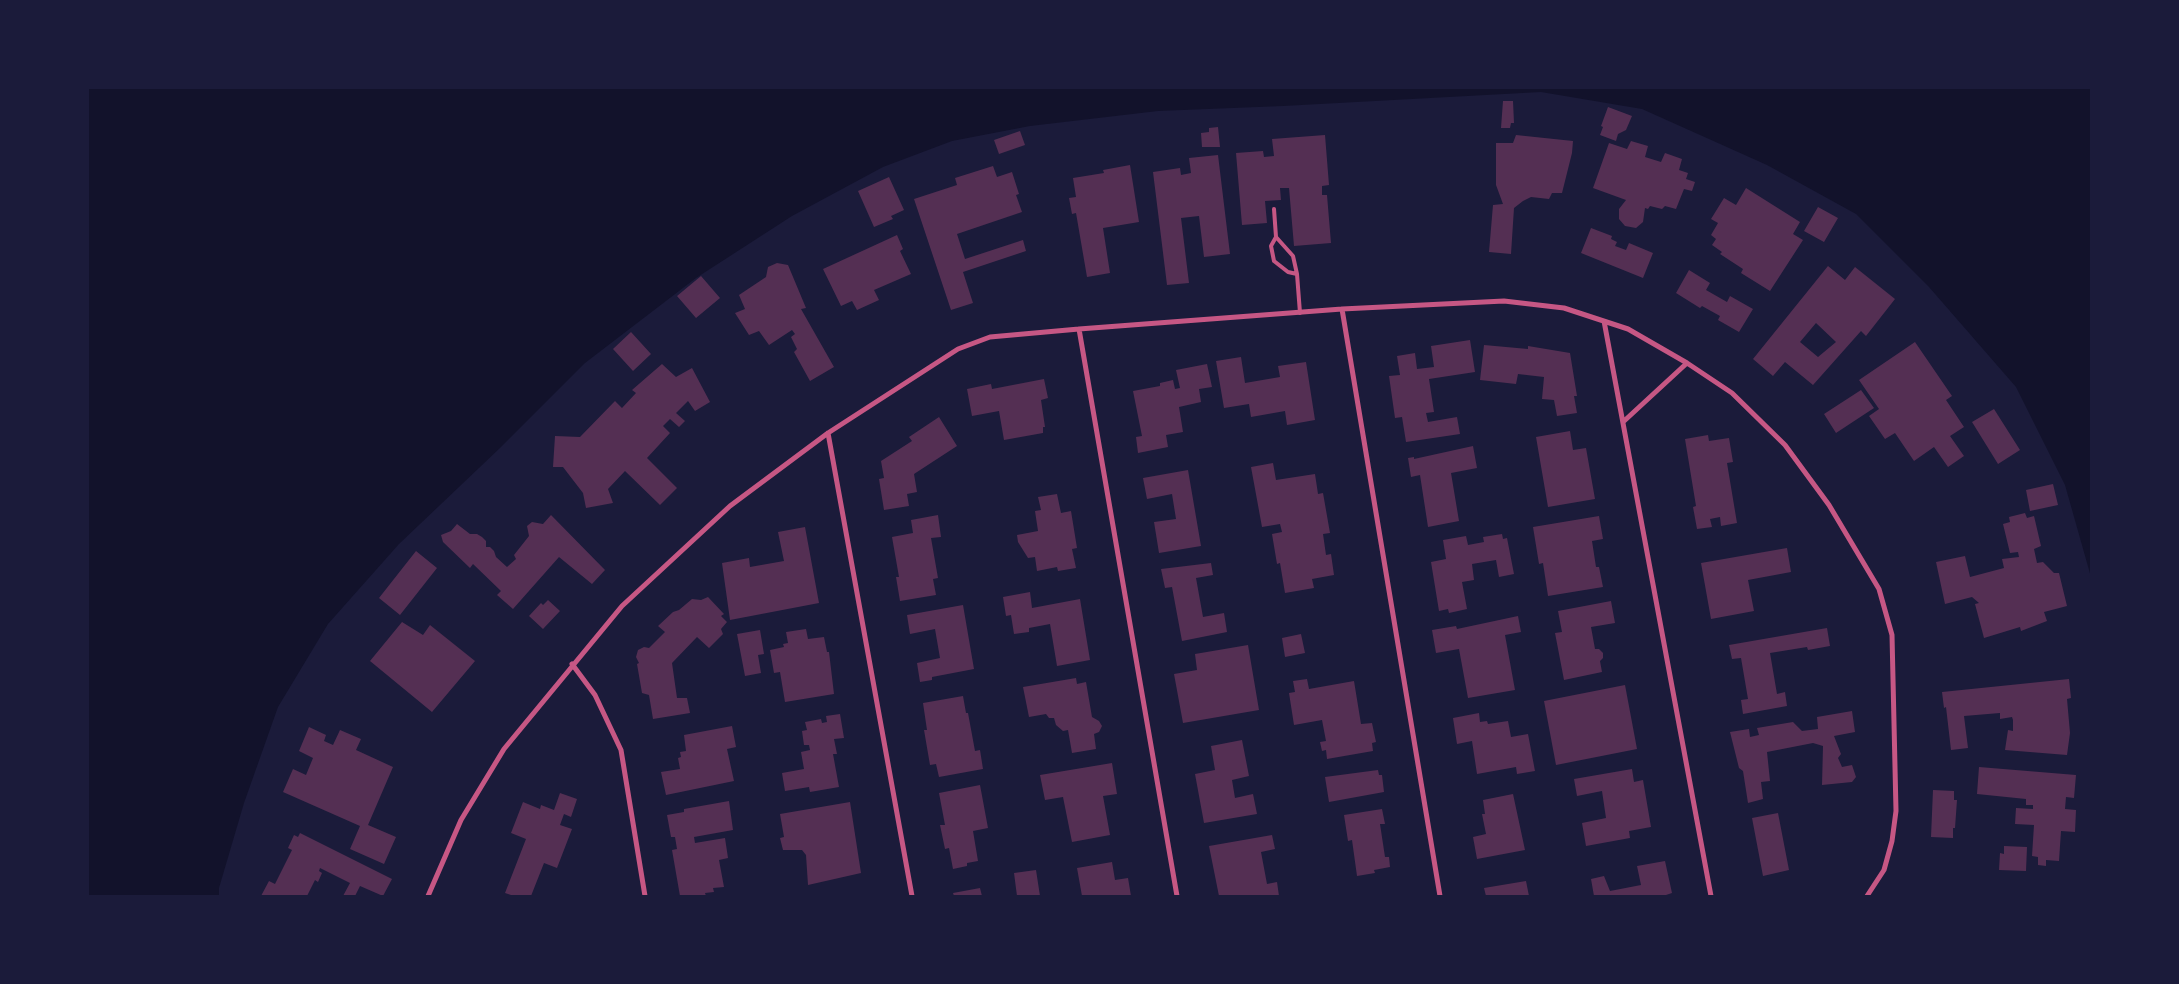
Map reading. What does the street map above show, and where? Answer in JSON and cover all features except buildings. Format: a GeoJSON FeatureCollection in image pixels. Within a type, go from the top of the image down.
{"type":"FeatureCollection","features":[{"type":"Feature","properties":{"kind":"street"},"geometry":{"type":"LineString","coordinates":[[428,896],[461,820],[504,749],[572,664],[622,606],[730,506],[828,432],[958,349],[990,337],[1079,329],[1342,310],[1504,301],[1564,308],[1628,329],[1687,363],[1732,393],[1785,445],[1829,505],[1879,590],[1892,635],[1896,811],[1892,841],[1884,870],[1867,896]]}},
{"type":"Feature","properties":{"kind":"street"},"geometry":{"type":"LineString","coordinates":[[1342,310],[1440,896]]}},
{"type":"Feature","properties":{"kind":"street"},"geometry":{"type":"LineString","coordinates":[[1604,321],[1711,896]]}},
{"type":"Feature","properties":{"kind":"street"},"geometry":{"type":"LineString","coordinates":[[1079,329],[1177,896]]}},
{"type":"Feature","properties":{"kind":"street"},"geometry":{"type":"LineString","coordinates":[[1623,422],[1687,363]]}},
{"type":"Feature","properties":{"kind":"street"},"geometry":{"type":"LineString","coordinates":[[828,432],[912,896]]}},
{"type":"Feature","properties":{"kind":"street"},"geometry":{"type":"LineString","coordinates":[[572,664],[595,695],[621,750],[644,896]]}},
{"type":"Feature","properties":{"kind":"lane"},"geometry":{"type":"LineString","coordinates":[[1274,209],[1276,237],[1271,246],[1274,261],[1288,272],[1297,274]]}},
{"type":"Feature","properties":{"kind":"lane"},"geometry":{"type":"LineString","coordinates":[[1276,237],[1293,256],[1297,274],[1300,313]]}},
{"type":"Feature","properties":{"kind":"shaded area"},"geometry":{"type":"Polygon","coordinates":[[[88,88],[2091,88],[2091,577],[2065,485],[2016,387],[1929,287],[1856,214],[1767,165],[1642,109],[1541,92],[1158,111],[1030,126],[952,141],[883,167],[792,216],[696,278],[585,363],[500,448],[399,544],[328,624],[278,707],[244,803],[219,888],[219,896],[88,896],[88,88]]]}}]}
